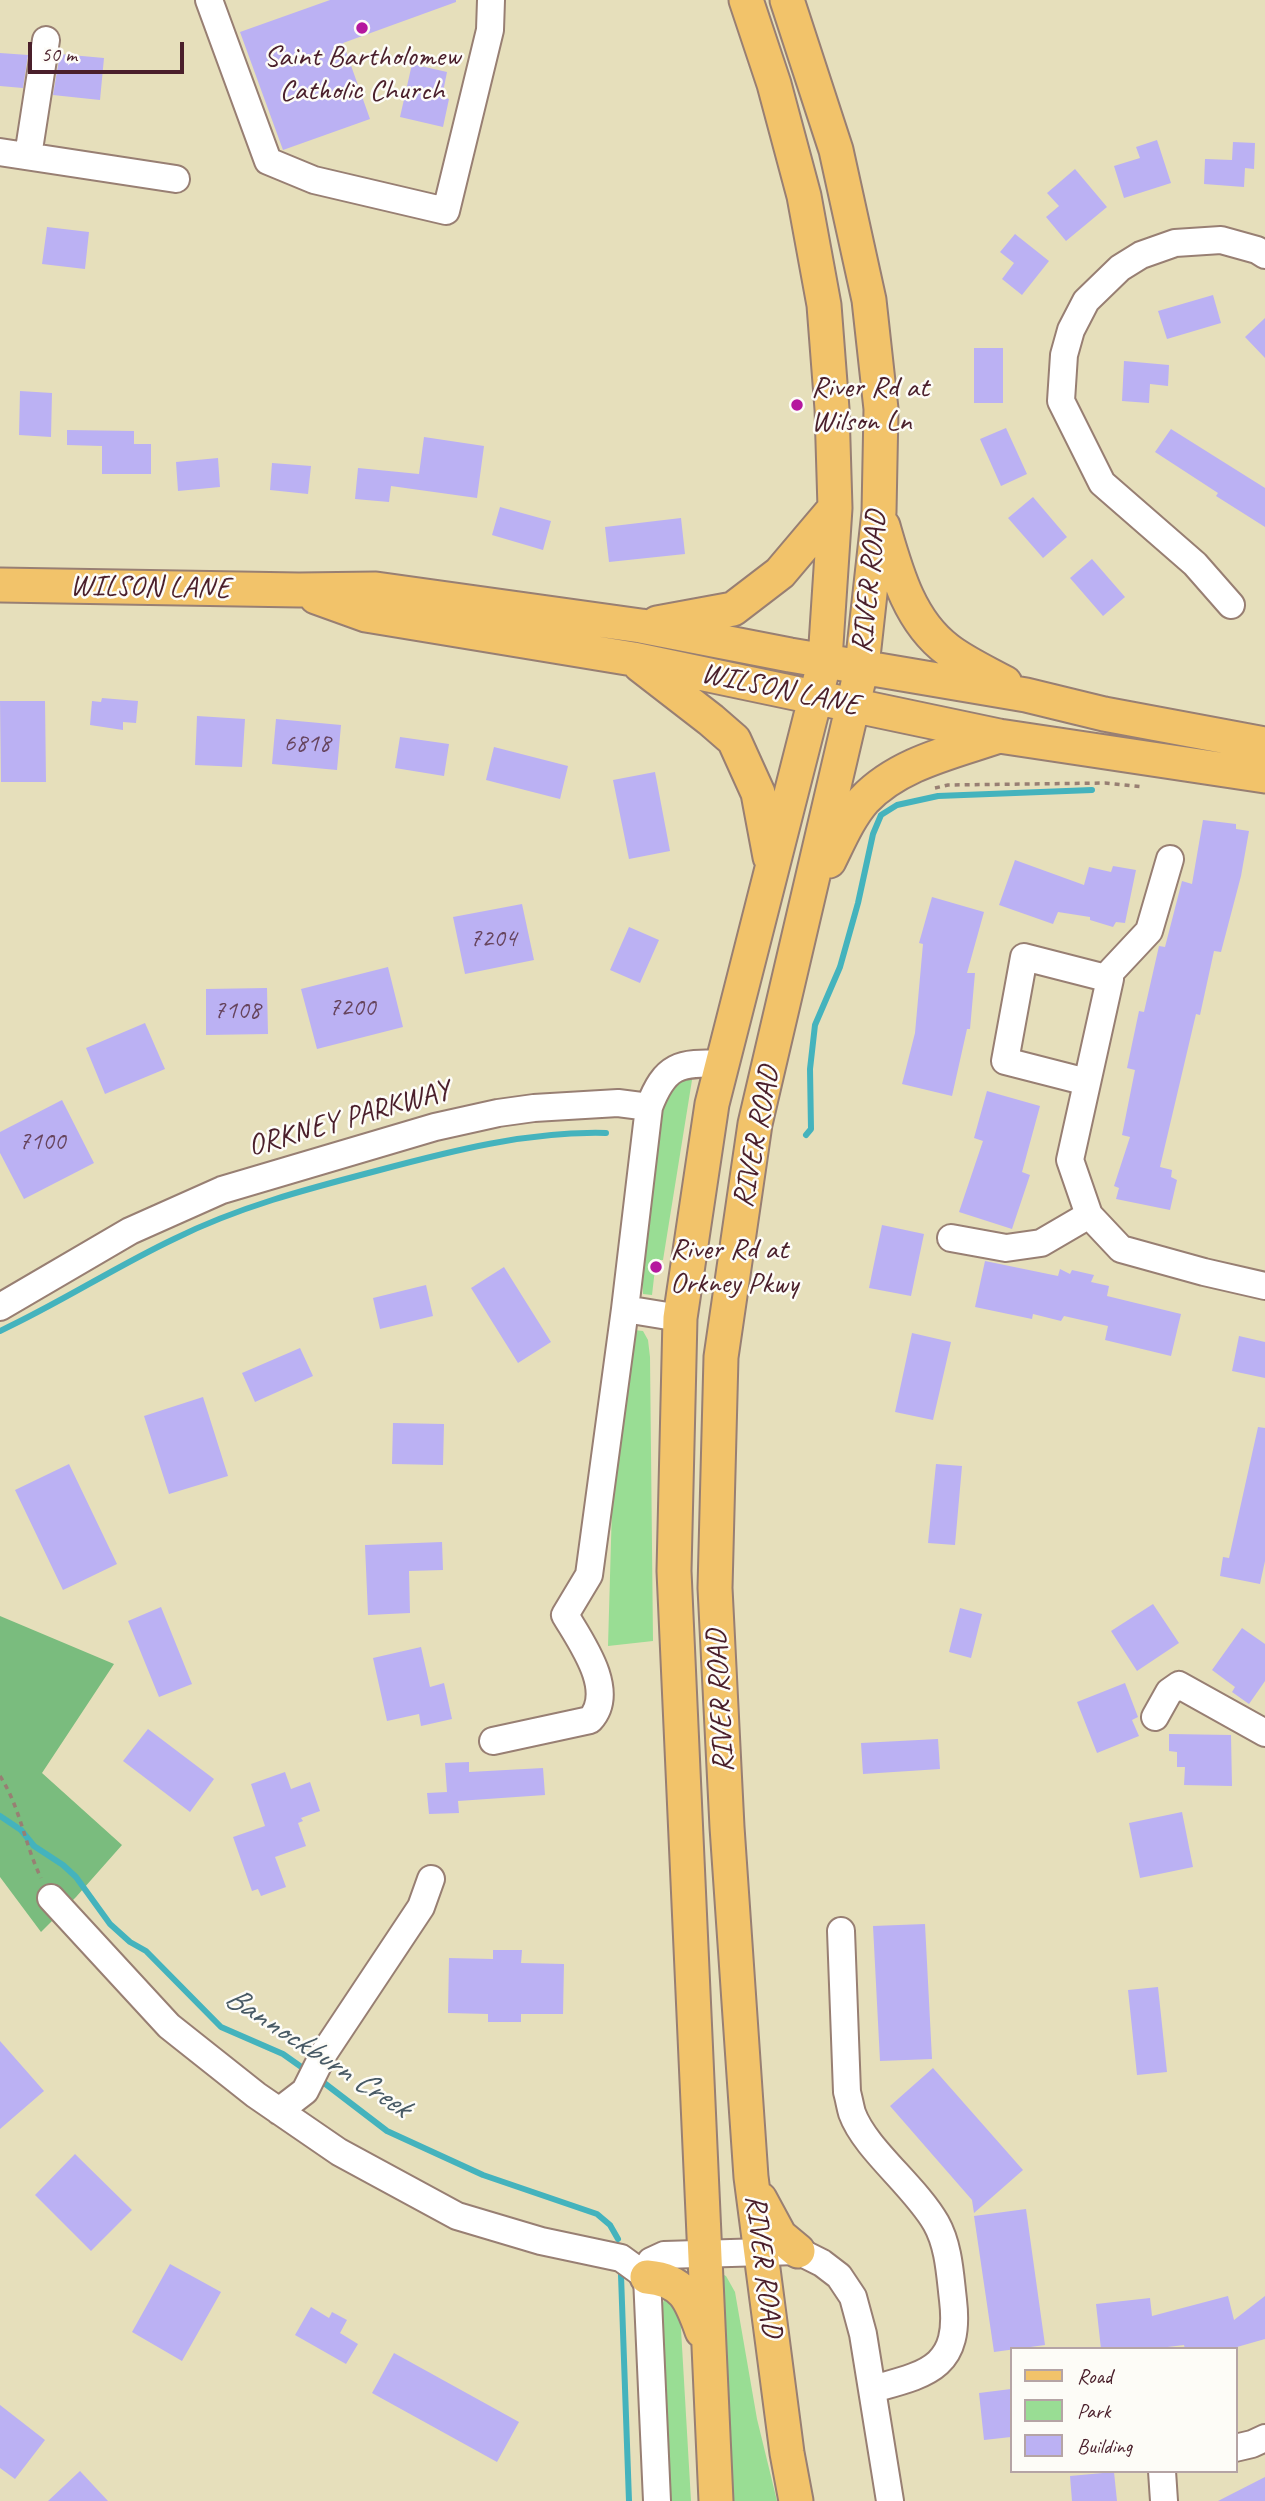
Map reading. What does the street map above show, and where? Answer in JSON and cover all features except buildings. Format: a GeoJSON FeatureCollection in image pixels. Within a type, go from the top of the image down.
{"type":"FeatureCollection","features":[{"type":"Feature","properties":{"kind":"main road","name":"RIVER ROAD"},"geometry":{"type":"LineString","coordinates":[[716,2501],[674,1571],[680,1318],[712,1104],[825,660],[835,508],[832,409],[824,304],[804,196],[774,84],[746,0]]}},
{"type":"Feature","properties":{"kind":"main road","name":"RIVER ROAD"},"geometry":{"type":"LineString","coordinates":[[787,0],[836,150],[869,300],[881,409],[879,512],[862,666],[755,1125],[721,1357],[715,1588],[727,1827],[751,2178],[796,2501]]}},
{"type":"Feature","properties":{"kind":"main road"},"geometry":{"type":"LineString","coordinates":[[641,626],[733,609],[780,573],[835,508]]}},
{"type":"Feature","properties":{"kind":"main road"},"geometry":{"type":"LineString","coordinates":[[879,512],[901,585],[922,624],[947,650],[1026,695]]}},
{"type":"Feature","properties":{"kind":"main road","name":"WILSON LANE"},"geometry":{"type":"LineString","coordinates":[[0,585],[376,589],[641,626],[1026,695],[1104,714],[1265,744]]}},
{"type":"Feature","properties":{"kind":"main road","name":"WILSON LANE"},"geometry":{"type":"LineString","coordinates":[[299,590],[366,615],[633,659],[999,736],[1265,776]]}},
{"type":"Feature","properties":{"kind":"main road"},"geometry":{"type":"LineString","coordinates":[[633,659],[734,740],[758,793],[772,868]]}},
{"type":"Feature","properties":{"kind":"main road"},"geometry":{"type":"LineString","coordinates":[[808,901],[863,801],[909,767],[999,736]]}},
{"type":"Feature","properties":{"kind":"main road"},"geometry":{"type":"LineString","coordinates":[[751,2178],[780,2236],[798,2251]]}},
{"type":"Feature","properties":{"kind":"main road"},"geometry":{"type":"LineString","coordinates":[[648,2277],[668,2280],[683,2291],[693,2307],[708,2346]]}},
{"type":"Feature","properties":{"kind":"street"},"geometry":{"type":"LineString","coordinates":[[209,0],[268,161],[314,180],[446,211],[490,30],[491,0]]}},
{"type":"Feature","properties":{"kind":"street"},"geometry":{"type":"LineString","coordinates":[[27,156],[46,40]]}},
{"type":"Feature","properties":{"kind":"street"},"geometry":{"type":"LineString","coordinates":[[0,152],[176,178]]}},
{"type":"Feature","properties":{"kind":"street"},"geometry":{"type":"LineString","coordinates":[[1231,604],[1195,564],[1102,483],[1061,401],[1065,355],[1071,330],[1086,301],[1120,268],[1141,255],[1175,243],[1221,240],[1257,250],[1265,255]]}},
{"type":"Feature","properties":{"kind":"street"},"geometry":{"type":"LineString","coordinates":[[1105,978],[1149,931],[1170,859]]}},
{"type":"Feature","properties":{"kind":"street"},"geometry":{"type":"LineString","coordinates":[[1087,1082],[1005,1061],[1024,957],[1110,979],[1070,1160],[1089,1215],[1121,1249],[1265,1286]]}},
{"type":"Feature","properties":{"kind":"street"},"geometry":{"type":"LineString","coordinates":[[493,1741],[590,1720],[596,1714],[600,1701],[594,1663],[565,1615],[589,1575],[649,1107],[664,1078],[677,1067],[690,1062],[722,1064]]}},
{"type":"Feature","properties":{"kind":"street","name":"ORKNEY PARKWAY"},"geometry":{"type":"LineString","coordinates":[[0,1307],[130,1231],[222,1190],[435,1127],[498,1113],[618,1103],[649,1107]]}},
{"type":"Feature","properties":{"kind":"street"},"geometry":{"type":"LineString","coordinates":[[951,1238],[1006,1248],[1041,1243],[1089,1215]]}},
{"type":"Feature","properties":{"kind":"street"},"geometry":{"type":"LineString","coordinates":[[625,1309],[680,1318]]}},
{"type":"Feature","properties":{"kind":"street"},"geometry":{"type":"LineString","coordinates":[[1155,1717],[1169,1692],[1179,1685],[1265,1733]]}},
{"type":"Feature","properties":{"kind":"street"},"geometry":{"type":"LineString","coordinates":[[279,2111],[307,2088],[319,2062],[421,1907],[431,1879]]}},
{"type":"Feature","properties":{"kind":"street"},"geometry":{"type":"LineString","coordinates":[[51,1898],[169,2026],[248,2090],[339,2152],[457,2216],[541,2241],[621,2258],[648,2277]]}},
{"type":"Feature","properties":{"kind":"street"},"geometry":{"type":"LineString","coordinates":[[841,1931],[847,2092],[852,2114],[865,2135],[919,2197],[937,2225],[947,2254],[954,2312],[954,2337],[943,2357],[928,2372],[873,2389]]}},
{"type":"Feature","properties":{"kind":"street"},"geometry":{"type":"LineString","coordinates":[[657,2501],[648,2277],[651,2261],[657,2257],[798,2251],[822,2263],[839,2276],[853,2297],[873,2389],[890,2501]]}},
{"type":"Feature","properties":{"kind":"street"},"geometry":{"type":"LineString","coordinates":[[1237,2447],[1265,2438]]}},
{"type":"Feature","properties":{"kind":"street"},"geometry":{"type":"LineString","coordinates":[[1162,2473],[1164,2501]]}},
{"type":"Feature","properties":{"kind":"path"},"geometry":{"type":"LineString","coordinates":[[924,790],[948,785],[1042,783],[1105,783],[1153,788]]}},
{"type":"Feature","properties":{"kind":"path"},"geometry":{"type":"LineString","coordinates":[[0,1776],[9,1790],[20,1818],[29,1855]]}},
{"type":"Feature","properties":{"kind":"green space"},"geometry":{"type":"Polygon","coordinates":[[[690,1076],[692,1080],[663,1260],[656,1260],[652,1295],[643,1294],[642,1268],[661,1110],[676,1082],[690,1076]]]}},
{"type":"Feature","properties":{"kind":"green space"},"geometry":{"type":"Polygon","coordinates":[[[634,1330],[643,1331],[648,1340],[650,1357],[653,1641],[608,1646],[612,1507],[618,1438],[634,1330]]]}},
{"type":"Feature","properties":{"kind":"green space"},"geometry":{"type":"Polygon","coordinates":[[[0,1616],[114,1664],[42,1773],[122,1845],[41,1932],[0,1877],[0,1616]]]}},
{"type":"Feature","properties":{"kind":"green space"},"geometry":{"type":"Polygon","coordinates":[[[720,2273],[726,2276],[735,2292],[757,2419],[777,2501],[731,2501],[720,2273]]]}},
{"type":"Feature","properties":{"kind":"green space"},"geometry":{"type":"Polygon","coordinates":[[[665,2297],[680,2312],[691,2501],[664,2501],[660,2312],[665,2297]]]}},
{"type":"Feature","properties":{"kind":"waterway"},"geometry":{"type":"LineString","coordinates":[[806,1135],[811,1129],[810,1069],[815,1025],[840,967],[873,834],[881,815],[897,805],[938,796],[1092,790]]}},
{"type":"Feature","properties":{"kind":"waterway"},"geometry":{"type":"LineString","coordinates":[[0,1331],[174,1239],[223,1217],[273,1200],[404,1164],[490,1144],[548,1135],[606,1133]]}},
{"type":"Feature","properties":{"kind":"waterway","name":"Bannockburn Creek"},"geometry":{"type":"LineString","coordinates":[[0,1816],[21,1830],[34,1846],[76,1877],[110,1924],[130,1942],[146,1951],[221,2027],[283,2054],[307,2071]]}},
{"type":"Feature","properties":{"kind":"waterway","name":"Bannockburn Creek"},"geometry":{"type":"LineString","coordinates":[[319,2079],[387,2131],[483,2175],[597,2214],[610,2225],[618,2239]]}},
{"type":"Feature","properties":{"kind":"waterway","name":"Bannockburn Creek"},"geometry":{"type":"LineString","coordinates":[[621,2275],[629,2501]]}},
{"type":"Feature","properties":{"kind":"place","name":"Saint Bartholomew Catholic Church"},"geometry":{"type":"Point","coordinates":[362,28]}},
{"type":"Feature","properties":{"kind":"place","name":"River Rd at Wilson Ln"},"geometry":{"type":"Point","coordinates":[797,405]}},
{"type":"Feature","properties":{"kind":"place","name":"River Rd at Orkney Pkwy"},"geometry":{"type":"Point","coordinates":[656,1267]}}]}
